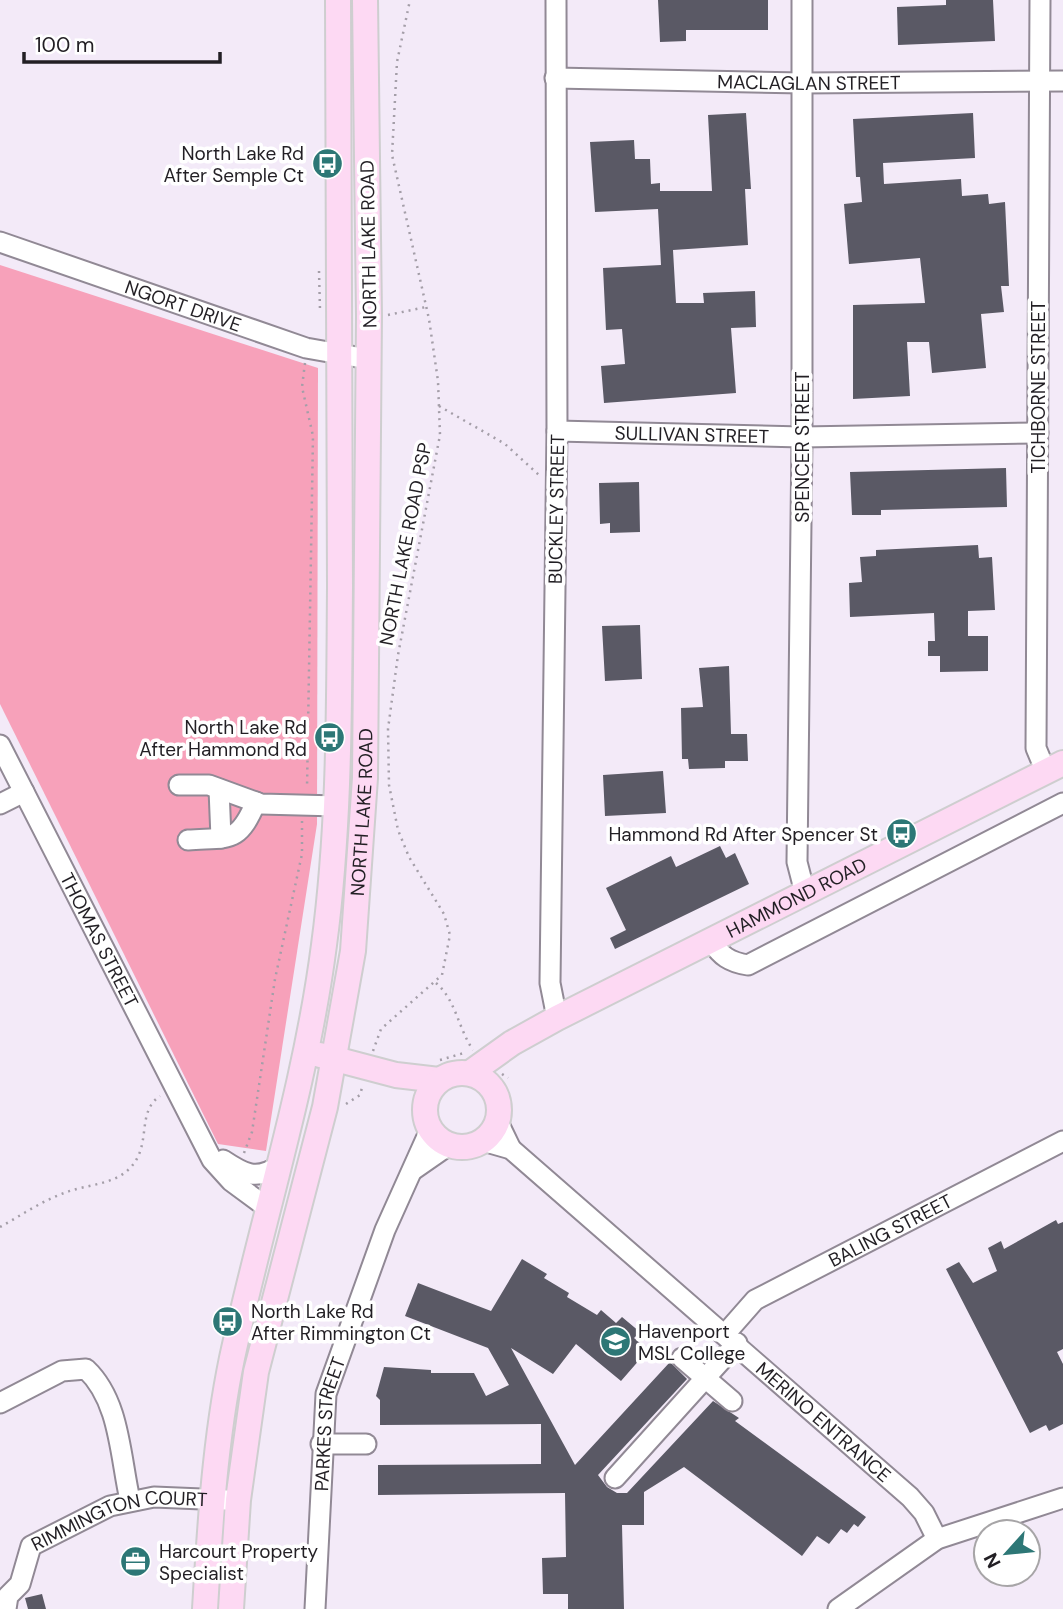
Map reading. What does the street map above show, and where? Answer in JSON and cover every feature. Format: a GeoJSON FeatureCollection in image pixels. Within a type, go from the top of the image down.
{"type":"FeatureCollection","features":[{"type":"Feature","properties":{"kind":"main road","name":"NORTH LAKE ROAD"},"geometry":{"type":"LineString","coordinates":[[205,1609],[212,1499],[232,1358],[303,1061],[324,947],[337,806],[341,355],[338,0]]}},
{"type":"Feature","properties":{"kind":"main road","name":"NORTH LAKE ROAD"},"geometry":{"type":"LineString","coordinates":[[232,1609],[237,1500],[256,1372],[333,1068],[353,951],[363,837],[369,359],[365,0]]}},
{"type":"Feature","properties":{"kind":"main road","name":"HAMMOND ROAD"},"geometry":{"type":"LineString","coordinates":[[492,1072],[532,1034],[556,1018],[1055,767]]}},
{"type":"Feature","properties":{"kind":"main road"},"geometry":{"type":"LineString","coordinates":[[303,1061],[333,1068],[394,1090],[427,1118],[449,1145],[473,1146],[483,1141],[498,1113],[489,1085],[492,1072],[454,1073],[439,1080],[432,1087],[427,1118]]}},
{"type":"Feature","properties":{"kind":"main road"},"geometry":{"type":"LineString","coordinates":[[333,1068],[439,1080]]}},
{"type":"Feature","properties":{"kind":"street","name":"BUCKLEY STREET"},"geometry":{"type":"LineString","coordinates":[[556,0],[557,431],[550,983],[556,1018]]}},
{"type":"Feature","properties":{"kind":"street","name":"SPENCER STREET"},"geometry":{"type":"LineString","coordinates":[[803,0],[797,862],[805,893]]}},
{"type":"Feature","properties":{"kind":"street","name":"TICHBORNE STREET"},"geometry":{"type":"LineString","coordinates":[[1040,0],[1036,748],[1055,767]]}},
{"type":"Feature","properties":{"kind":"street","name":"MACLAGLAN STREET"},"geometry":{"type":"LineString","coordinates":[[555,78],[803,83],[1063,81]]}},
{"type":"Feature","properties":{"kind":"street","name":"NGORT DRIVE"},"geometry":{"type":"LineString","coordinates":[[0,242],[306,348],[369,359]]}},
{"type":"Feature","properties":{"kind":"street","name":"SULLIVAN STREET"},"geometry":{"type":"LineString","coordinates":[[557,431],[802,437],[1038,433]]}},
{"type":"Feature","properties":{"kind":"street","name":"THOMAS STREET"},"geometry":{"type":"LineString","coordinates":[[0,745],[202,1135],[212,1160],[230,1181],[269,1209]]}},
{"type":"Feature","properties":{"kind":"street"},"geometry":{"type":"LineString","coordinates":[[179,785],[209,785],[256,802],[337,806]]}},
{"type":"Feature","properties":{"kind":"street"},"geometry":{"type":"LineString","coordinates":[[219,789],[221,838]]}},
{"type":"Feature","properties":{"kind":"street"},"geometry":{"type":"LineString","coordinates":[[0,804],[24,792]]}},
{"type":"Feature","properties":{"kind":"street"},"geometry":{"type":"LineString","coordinates":[[188,840],[232,836],[245,827],[256,802]]}},
{"type":"Feature","properties":{"kind":"street"},"geometry":{"type":"LineString","coordinates":[[710,940],[720,955],[734,963],[748,965],[1063,803]]}},
{"type":"Feature","properties":{"kind":"street","name":"MERINO ENTRANCE"},"geometry":{"type":"LineString","coordinates":[[498,1113],[511,1149]]}},
{"type":"Feature","properties":{"kind":"street","name":"PARKES STREET"},"geometry":{"type":"LineString","coordinates":[[315,1609],[321,1444],[326,1394],[385,1230],[412,1171],[427,1118]]}},
{"type":"Feature","properties":{"kind":"street","name":"THOMAS STREET"},"geometry":{"type":"LineString","coordinates":[[202,1135],[219,1158],[243,1174]]}},
{"type":"Feature","properties":{"kind":"street","name":"MERINO ENTRANCE"},"geometry":{"type":"LineString","coordinates":[[483,1141],[511,1149],[732,1338],[910,1497],[924,1513],[937,1539]]}},
{"type":"Feature","properties":{"kind":"street","name":"BALING STREET"},"geometry":{"type":"LineString","coordinates":[[615,1478],[706,1379],[755,1300],[1063,1141]]}},
{"type":"Feature","properties":{"kind":"street"},"geometry":{"type":"LineString","coordinates":[[412,1171],[449,1145]]}},
{"type":"Feature","properties":{"kind":"street"},"geometry":{"type":"LineString","coordinates":[[243,1174],[267,1174],[279,1166]]}},
{"type":"Feature","properties":{"kind":"street"},"geometry":{"type":"LineString","coordinates":[[682,1358],[732,1401]]}},
{"type":"Feature","properties":{"kind":"street"},"geometry":{"type":"LineString","coordinates":[[0,1403],[62,1371],[86,1369],[102,1384],[119,1437],[130,1500]]}},
{"type":"Feature","properties":{"kind":"street"},"geometry":{"type":"LineString","coordinates":[[321,1444],[366,1444]]}},
{"type":"Feature","properties":{"kind":"street"},"geometry":{"type":"LineString","coordinates":[[838,1609],[937,1539],[1063,1498]]}},
{"type":"Feature","properties":{"kind":"street","name":"RIMMINGTON COURT"},"geometry":{"type":"LineString","coordinates":[[6,1609],[8,1596],[20,1584],[25,1573],[25,1559],[31,1546],[110,1506],[130,1500],[237,1500]]}},
{"type":"Feature","properties":{"kind":"path","name":"NORTH LAKE ROAD PSP"},"geometry":{"type":"LineString","coordinates":[[410,0],[397,62],[392,110],[392,155],[397,191],[429,319],[440,435],[398,655],[388,729],[389,785],[398,830],[409,856],[444,915],[450,934],[442,975],[436,983]]}},
{"type":"Feature","properties":{"kind":"path"},"geometry":{"type":"LineString","coordinates":[[243,1174],[244,1152],[252,1132],[275,979],[302,854],[310,749],[313,436],[302,387],[306,348]]}},
{"type":"Feature","properties":{"kind":"path"},"geometry":{"type":"LineString","coordinates":[[439,406],[505,444],[556,490]]}},
{"type":"Feature","properties":{"kind":"path"},"geometry":{"type":"LineString","coordinates":[[372,1056],[381,1030],[436,983],[451,1001],[466,1040],[492,1072]]}},
{"type":"Feature","properties":{"kind":"path"},"geometry":{"type":"LineString","coordinates":[[0,1227],[56,1196],[124,1174],[140,1154],[150,1105],[165,1093]]}},
{"type":"Feature","properties":{"kind":"shaded area"},"geometry":{"type":"Polygon","coordinates":[[[0,265],[318,368],[317,824],[266,1151],[218,1144],[0,704],[0,265]]]}},
{"type":"Feature","properties":{"kind":"building"},"geometry":{"type":"Polygon","coordinates":[[[658,0],[768,0],[768,30],[686,30],[686,41],[660,42],[658,0]]]}},
{"type":"Feature","properties":{"kind":"building"},"geometry":{"type":"Polygon","coordinates":[[[946,0],[993,0],[995,41],[898,45],[897,7],[946,5],[946,0]]]}},
{"type":"Feature","properties":{"kind":"building"},"geometry":{"type":"Polygon","coordinates":[[[746,113],[751,189],[745,189],[748,245],[673,250],[676,303],[704,303],[703,293],[755,291],[756,327],[731,328],[736,393],[604,403],[601,366],[625,364],[622,329],[606,330],[603,268],[661,265],[658,209],[595,212],[590,142],[634,140],[635,159],[650,159],[651,184],[660,183],[660,191],[712,191],[708,115],[746,113]]]}},
{"type":"Feature","properties":{"kind":"building"},"geometry":{"type":"Polygon","coordinates":[[[973,113],[975,158],[883,163],[884,184],[961,179],[962,196],[988,194],[989,204],[1005,202],[1009,286],[1001,286],[1004,312],[981,314],[986,368],[932,373],[929,342],[907,342],[910,396],[853,399],[853,305],[925,303],[920,258],[849,264],[844,204],[862,202],[860,177],[856,177],[853,119],[973,113]]]}},
{"type":"Feature","properties":{"kind":"building"},"geometry":{"type":"Polygon","coordinates":[[[1006,468],[1007,507],[881,510],[881,515],[852,515],[850,472],[1006,468]]]}},
{"type":"Feature","properties":{"kind":"building"},"geometry":{"type":"Polygon","coordinates":[[[639,482],[640,532],[610,533],[610,523],[600,524],[599,483],[639,482]]]}},
{"type":"Feature","properties":{"kind":"building"},"geometry":{"type":"Polygon","coordinates":[[[978,545],[979,558],[992,557],[995,610],[968,611],[968,636],[988,636],[988,671],[940,672],[940,656],[928,656],[928,641],[935,641],[934,613],[850,617],[849,583],[862,582],[860,557],[876,556],[876,550],[978,545]]]}},
{"type":"Feature","properties":{"kind":"building"},"geometry":{"type":"Polygon","coordinates":[[[640,625],[642,679],[605,681],[602,626],[640,625]]]}},
{"type":"Feature","properties":{"kind":"building"},"geometry":{"type":"Polygon","coordinates":[[[729,666],[731,734],[747,734],[748,761],[725,761],[725,768],[689,769],[688,759],[682,759],[681,708],[703,707],[699,668],[729,666]]]}},
{"type":"Feature","properties":{"kind":"building"},"geometry":{"type":"Polygon","coordinates":[[[663,771],[666,813],[605,816],[603,775],[663,771]]]}},
{"type":"Feature","properties":{"kind":"building"},"geometry":{"type":"Polygon","coordinates":[[[720,846],[726,858],[735,853],[749,884],[615,949],[610,938],[626,930],[606,888],[671,856],[676,867],[720,846]]]}},
{"type":"Feature","properties":{"kind":"building"},"geometry":{"type":"Polygon","coordinates":[[[1056,1220],[1058,1224],[1063,1222],[1063,1349],[1057,1352],[1063,1364],[1063,1424],[1049,1431],[1046,1425],[1030,1433],[946,1269],[959,1262],[973,1283],[997,1271],[988,1248],[1001,1241],[1004,1249],[1056,1220]]]}},
{"type":"Feature","properties":{"kind":"building"},"geometry":{"type":"Polygon","coordinates":[[[522,1259],[547,1274],[544,1278],[569,1293],[567,1297],[597,1315],[601,1310],[616,1323],[622,1317],[640,1332],[634,1338],[648,1350],[621,1381],[576,1344],[553,1374],[511,1348],[575,1465],[670,1362],[687,1379],[598,1475],[607,1487],[617,1493],[627,1493],[713,1401],[739,1418],[735,1421],[866,1517],[858,1527],[854,1524],[847,1533],[841,1529],[829,1544],[817,1536],[802,1556],[684,1467],[644,1492],[644,1525],[622,1525],[624,1609],[568,1609],[568,1594],[543,1594],[542,1558],[566,1557],[565,1493],[378,1495],[378,1465],[541,1464],[541,1424],[380,1425],[380,1400],[376,1396],[384,1367],[431,1370],[431,1373],[474,1373],[486,1396],[509,1385],[488,1348],[405,1316],[418,1283],[491,1311],[522,1259]]]}},
{"type":"Feature","properties":{"kind":"building"},"geometry":{"type":"Polygon","coordinates":[[[42,1594],[46,1609],[28,1609],[25,1598],[42,1594]]]}},
{"type":"Feature","properties":{"kind":"place","name":"North Lake Rd After Semple Ct"},"geometry":{"type":"Point","coordinates":[327,164]}},
{"type":"Feature","properties":{"kind":"place","name":"North Lake Rd After Hammond Rd"},"geometry":{"type":"Point","coordinates":[330,738]}},
{"type":"Feature","properties":{"kind":"place","name":"Hammond Rd After Spencer St"},"geometry":{"type":"Point","coordinates":[901,834]}},
{"type":"Feature","properties":{"kind":"place","name":"North Lake Rd After Rimmington Ct"},"geometry":{"type":"Point","coordinates":[228,1322]}},
{"type":"Feature","properties":{"kind":"place","name":"Havenport MSL College"},"geometry":{"type":"Point","coordinates":[615,1342]}},
{"type":"Feature","properties":{"kind":"place","name":"Harcourt Property Specialist"},"geometry":{"type":"Point","coordinates":[136,1562]}}]}
